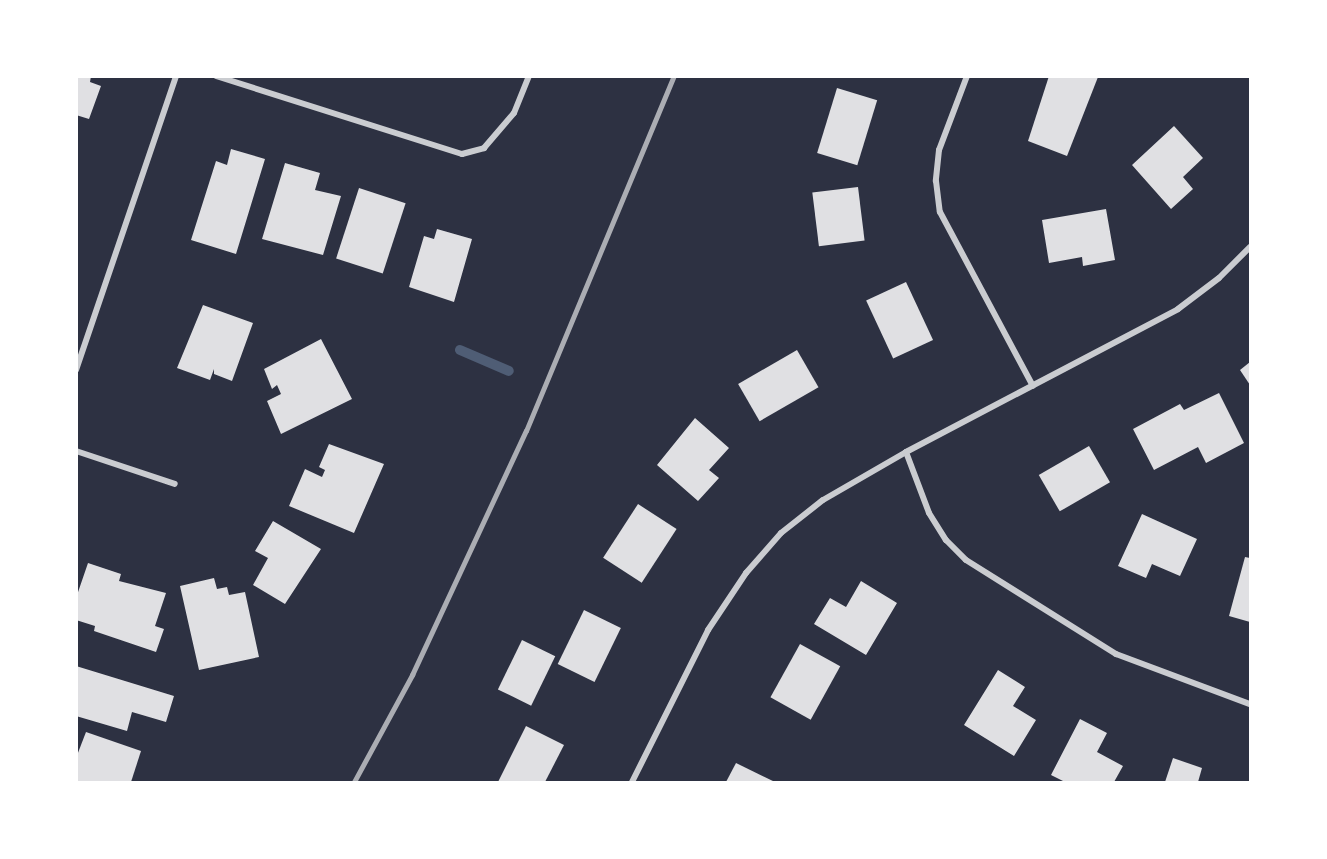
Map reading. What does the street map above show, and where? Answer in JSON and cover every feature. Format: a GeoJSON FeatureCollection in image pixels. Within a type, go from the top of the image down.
{"type":"FeatureCollection","features":[{"type":"Feature","properties":{"kind":"street"},"geometry":{"type":"LineString","coordinates":[[76,370],[176,76]]}},
{"type":"Feature","properties":{"kind":"street"},"geometry":{"type":"LineString","coordinates":[[216,76],[462,154],[484,148],[514,113],[529,76]]}},
{"type":"Feature","properties":{"kind":"street"},"geometry":{"type":"LineString","coordinates":[[967,76],[939,150],[936,181],[940,212],[1032,386]]}},
{"type":"Feature","properties":{"kind":"street"},"geometry":{"type":"LineString","coordinates":[[633,783],[708,630],[746,573],[781,533],[823,500],[906,452],[1178,309],[1219,278],[1251,247]]}},
{"type":"Feature","properties":{"kind":"street"},"geometry":{"type":"LineString","coordinates":[[76,451],[174,484]]}},
{"type":"Feature","properties":{"kind":"street"},"geometry":{"type":"LineString","coordinates":[[906,452],[929,513],[946,540],[966,560],[1081,635],[1116,654],[1251,704]]}},
{"type":"Feature","properties":{"kind":"building"},"geometry":{"type":"Polygon","coordinates":[[[76,76],[91,76],[90,82],[101,86],[89,119],[76,115],[76,76]]]}},
{"type":"Feature","properties":{"kind":"building"},"geometry":{"type":"Polygon","coordinates":[[[1049,76],[1098,77],[1067,156],[1028,141],[1049,76]]]}},
{"type":"Feature","properties":{"kind":"building"},"geometry":{"type":"Polygon","coordinates":[[[837,88],[877,100],[857,165],[817,153],[837,88]]]}},
{"type":"Feature","properties":{"kind":"building"},"geometry":{"type":"Polygon","coordinates":[[[1174,126],[1203,158],[1183,177],[1193,189],[1171,209],[1132,165],[1174,126]]]}},
{"type":"Feature","properties":{"kind":"building"},"geometry":{"type":"Polygon","coordinates":[[[231,149],[265,159],[236,254],[191,240],[216,161],[227,165],[231,149]]]}},
{"type":"Feature","properties":{"kind":"building"},"geometry":{"type":"Polygon","coordinates":[[[285,163],[320,173],[315,190],[341,196],[323,255],[262,239],[285,163]]]}},
{"type":"Feature","properties":{"kind":"building"},"geometry":{"type":"Polygon","coordinates":[[[858,187],[865,241],[819,246],[812,193],[858,187]]]}},
{"type":"Feature","properties":{"kind":"building"},"geometry":{"type":"Polygon","coordinates":[[[359,188],[406,203],[383,274],[336,258],[359,188]]]}},
{"type":"Feature","properties":{"kind":"building"},"geometry":{"type":"Polygon","coordinates":[[[1106,209],[1115,260],[1083,266],[1082,257],[1049,263],[1042,220],[1106,209]]]}},
{"type":"Feature","properties":{"kind":"building"},"geometry":{"type":"Polygon","coordinates":[[[437,229],[472,239],[454,302],[409,287],[424,236],[434,239],[437,229]]]}},
{"type":"Feature","properties":{"kind":"building"},"geometry":{"type":"Polygon","coordinates":[[[906,282],[933,340],[893,359],[866,301],[906,282]]]}},
{"type":"Feature","properties":{"kind":"building"},"geometry":{"type":"Polygon","coordinates":[[[203,305],[253,323],[232,381],[214,374],[214,369],[210,380],[177,368],[203,305]]]}},
{"type":"Feature","properties":{"kind":"building"},"geometry":{"type":"Polygon","coordinates":[[[321,339],[352,399],[281,434],[267,401],[281,394],[277,385],[272,389],[264,369],[321,339]]]}},
{"type":"Feature","properties":{"kind":"building"},"geometry":{"type":"Polygon","coordinates":[[[797,350],[818,387],[760,421],[738,384],[797,350]]]}},
{"type":"Feature","properties":{"kind":"building"},"geometry":{"type":"Polygon","coordinates":[[[1250,362],[1250,385],[1240,370],[1250,362]]]}},
{"type":"Feature","properties":{"kind":"building"},"geometry":{"type":"Polygon","coordinates":[[[1219,393],[1244,443],[1206,463],[1198,447],[1154,470],[1133,429],[1180,404],[1184,410],[1219,393]]]}},
{"type":"Feature","properties":{"kind":"building"},"geometry":{"type":"Polygon","coordinates":[[[695,418],[729,448],[709,470],[719,478],[698,501],[657,465],[695,418]]]}},
{"type":"Feature","properties":{"kind":"building"},"geometry":{"type":"Polygon","coordinates":[[[329,444],[384,464],[354,533],[289,506],[305,469],[322,477],[325,470],[319,467],[329,444]]]}},
{"type":"Feature","properties":{"kind":"building"},"geometry":{"type":"Polygon","coordinates":[[[1089,446],[1110,482],[1060,511],[1039,475],[1089,446]]]}},
{"type":"Feature","properties":{"kind":"building"},"geometry":{"type":"Polygon","coordinates":[[[638,504],[677,529],[642,583],[603,558],[638,504]]]}},
{"type":"Feature","properties":{"kind":"building"},"geometry":{"type":"Polygon","coordinates":[[[1142,514],[1197,539],[1180,576],[1152,564],[1146,578],[1118,566],[1142,514]]]}},
{"type":"Feature","properties":{"kind":"building"},"geometry":{"type":"Polygon","coordinates":[[[273,521],[321,549],[285,604],[253,585],[268,558],[255,551],[273,521]]]}},
{"type":"Feature","properties":{"kind":"building"},"geometry":{"type":"Polygon","coordinates":[[[1245,557],[1250,558],[1250,622],[1229,616],[1245,557]]]}},
{"type":"Feature","properties":{"kind":"building"},"geometry":{"type":"Polygon","coordinates":[[[88,563],[121,574],[119,581],[166,593],[155,626],[164,629],[156,652],[94,631],[95,626],[76,620],[76,598],[88,563]]]}},
{"type":"Feature","properties":{"kind":"building"},"geometry":{"type":"Polygon","coordinates":[[[214,578],[217,589],[227,587],[229,595],[245,592],[259,657],[199,670],[180,586],[214,578]]]}},
{"type":"Feature","properties":{"kind":"building"},"geometry":{"type":"Polygon","coordinates":[[[861,581],[897,603],[866,655],[814,624],[830,598],[846,607],[861,581]]]}},
{"type":"Feature","properties":{"kind":"building"},"geometry":{"type":"Polygon","coordinates":[[[584,610],[621,628],[595,682],[558,664],[584,610]]]}},
{"type":"Feature","properties":{"kind":"building"},"geometry":{"type":"Polygon","coordinates":[[[522,640],[555,656],[531,706],[498,689],[522,640]]]}},
{"type":"Feature","properties":{"kind":"building"},"geometry":{"type":"Polygon","coordinates":[[[800,644],[840,666],[811,720],[770,697],[800,644]]]}},
{"type":"Feature","properties":{"kind":"building"},"geometry":{"type":"Polygon","coordinates":[[[76,666],[174,696],[166,722],[132,712],[127,731],[76,716],[76,666]]]}},
{"type":"Feature","properties":{"kind":"building"},"geometry":{"type":"Polygon","coordinates":[[[998,670],[1025,687],[1013,706],[1036,720],[1014,756],[964,725],[998,670]]]}},
{"type":"Feature","properties":{"kind":"building"},"geometry":{"type":"Polygon","coordinates":[[[1080,719],[1107,733],[1097,752],[1123,766],[1114,782],[1065,782],[1051,775],[1080,719]]]}},
{"type":"Feature","properties":{"kind":"building"},"geometry":{"type":"Polygon","coordinates":[[[526,726],[564,745],[545,782],[498,782],[526,726]]]}},
{"type":"Feature","properties":{"kind":"building"},"geometry":{"type":"Polygon","coordinates":[[[86,732],[141,751],[131,782],[76,782],[76,758],[86,732]]]}},
{"type":"Feature","properties":{"kind":"building"},"geometry":{"type":"Polygon","coordinates":[[[1173,758],[1202,768],[1198,782],[1165,782],[1173,758]]]}},
{"type":"Feature","properties":{"kind":"building"},"geometry":{"type":"Polygon","coordinates":[[[736,763],[775,782],[726,782],[736,763]]]}},
{"type":"Feature","properties":{"kind":"waterway"},"geometry":{"type":"LineString","coordinates":[[460,350],[509,371]]}},
{"type":"Feature","properties":{"kind":"railway"},"geometry":{"type":"LineString","coordinates":[[354,782],[412,675],[526,431],[674,76]]}}]}
